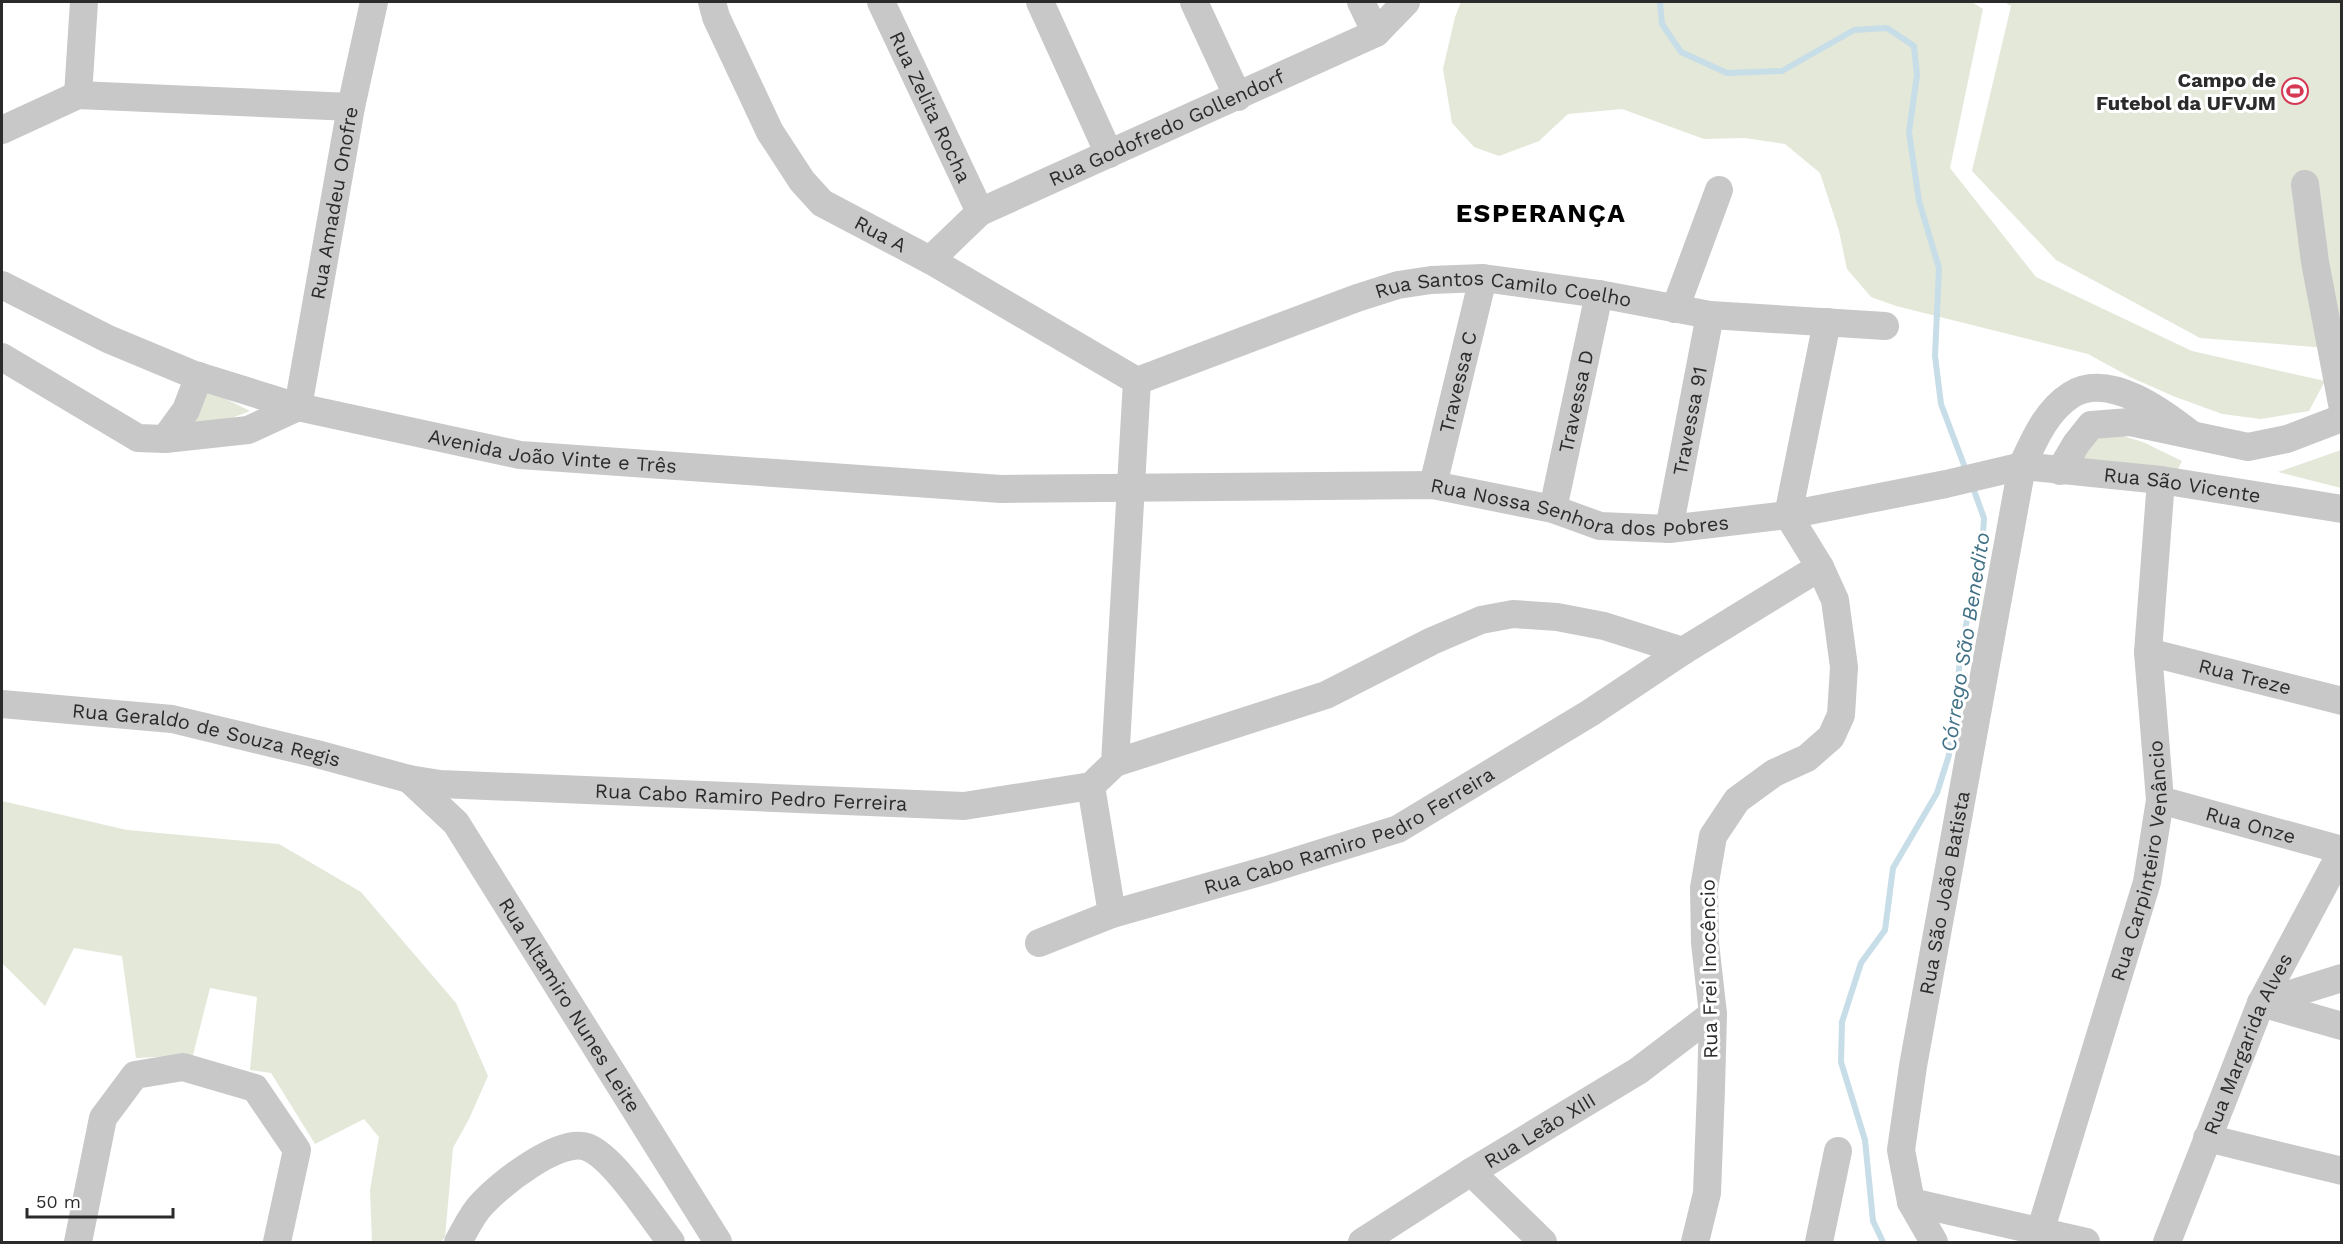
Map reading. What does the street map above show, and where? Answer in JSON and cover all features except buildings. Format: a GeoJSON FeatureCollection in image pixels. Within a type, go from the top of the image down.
{"type":"FeatureCollection","features":[{"type":"Feature","properties":{"kind":"street"},"geometry":{"type":"LineString","coordinates":[[78,95],[84,2]]}},
{"type":"Feature","properties":{"kind":"street","name":"Rua Amadeu Onofre"},"geometry":{"type":"LineString","coordinates":[[298,406],[351,107],[374,2]]}},
{"type":"Feature","properties":{"kind":"street","name":"Rua A"},"geometry":{"type":"LineString","coordinates":[[712,2],[716,17],[770,132],[802,182],[822,203],[930,260],[1137,381]]}},
{"type":"Feature","properties":{"kind":"street","name":"Rua Zelita Rocha"},"geometry":{"type":"LineString","coordinates":[[881,2],[980,212]]}},
{"type":"Feature","properties":{"kind":"street"},"geometry":{"type":"LineString","coordinates":[[1040,2],[1109,154]]}},
{"type":"Feature","properties":{"kind":"street"},"geometry":{"type":"LineString","coordinates":[[1194,2],[1238,97]]}},
{"type":"Feature","properties":{"kind":"street"},"geometry":{"type":"LineString","coordinates":[[1361,2],[1376,33]]}},
{"type":"Feature","properties":{"kind":"street","name":"Rua Godofredo Gollendorf"},"geometry":{"type":"LineString","coordinates":[[930,260],[980,212],[1376,33],[1406,2]]}},
{"type":"Feature","properties":{"kind":"street"},"geometry":{"type":"LineString","coordinates":[[2,130],[78,95],[351,107]]}},
{"type":"Feature","properties":{"kind":"street"},"geometry":{"type":"LineString","coordinates":[[2305,184],[2315,262],[2342,404]]}},
{"type":"Feature","properties":{"kind":"street"},"geometry":{"type":"LineString","coordinates":[[1675,309],[1719,190]]}},
{"type":"Feature","properties":{"kind":"street","name":"Rua Santos Camilo Coelho"},"geometry":{"type":"LineString","coordinates":[[1137,381],[1356,298],[1398,285],[1431,280],[1484,278],[1599,294],[1710,315],[1885,326]]}},
{"type":"Feature","properties":{"kind":"street","name":"Travessa C"},"geometry":{"type":"LineString","coordinates":[[1433,485],[1484,278]]}},
{"type":"Feature","properties":{"kind":"street","name":"Avenida João Vinte e Três"},"geometry":{"type":"LineString","coordinates":[[2,285],[108,339],[199,376],[298,406],[520,455],[1001,489],[1132,487]]}},
{"type":"Feature","properties":{"kind":"street","name":"Travessa D"},"geometry":{"type":"LineString","coordinates":[[1552,509],[1599,294]]}},
{"type":"Feature","properties":{"kind":"street","name":"Travessa 91"},"geometry":{"type":"LineString","coordinates":[[1669,529],[1710,315]]}},
{"type":"Feature","properties":{"kind":"street"},"geometry":{"type":"LineString","coordinates":[[1788,515],[1827,322]]}},
{"type":"Feature","properties":{"kind":"street"},"geometry":{"type":"LineString","coordinates":[[2,357],[138,438],[165,439],[248,429],[298,406]]}},
{"type":"Feature","properties":{"kind":"street"},"geometry":{"type":"LineString","coordinates":[[165,439],[186,410],[199,376]]}},
{"type":"Feature","properties":{"kind":"street"},"geometry":{"type":"LineString","coordinates":[[1114,763],[1137,381]]}},
{"type":"Feature","properties":{"kind":"street","name":"Rua São João Batista"},"geometry":{"type":"LineString","coordinates":[[1934,1242],[1911,1202],[1901,1150],[1913,1066],[2022,466],[2037,433],[2053,411],[2072,394],[2087,388],[2112,390],[2140,400],[2161,410],[2192,435]]}},
{"type":"Feature","properties":{"kind":"street"},"geometry":{"type":"LineString","coordinates":[[2060,471],[2076,444],[2091,425],[2130,422],[2248,447],[2287,439],[2342,418]]}},
{"type":"Feature","properties":{"kind":"street","name":"Rua Nossa Senhora dos Pobres"},"geometry":{"type":"LineString","coordinates":[[1132,487],[1433,485],[1552,509],[1600,526],[1669,529],[1788,515],[1946,484],[2022,466]]}},
{"type":"Feature","properties":{"kind":"street","name":"Rua São Vicente"},"geometry":{"type":"LineString","coordinates":[[2022,466],[2161,480],[2342,509]]}},
{"type":"Feature","properties":{"kind":"street","name":"Rua Carpinteiro Venâncio"},"geometry":{"type":"LineString","coordinates":[[2040,1232],[2147,882],[2160,801],[2148,652],[2161,480]]}},
{"type":"Feature","properties":{"kind":"street","name":"Rua Frei Inocêncio"},"geometry":{"type":"LineString","coordinates":[[1695,1242],[1707,1193],[1713,1014],[1705,943],[1704,888],[1713,836],[1737,800],[1774,773],[1807,758],[1831,737],[1841,715],[1844,667],[1835,600],[1820,567],[1788,515]]}},
{"type":"Feature","properties":{"kind":"street","name":"Rua Cabo Ramiro Pedro Ferreira"},"geometry":{"type":"LineString","coordinates":[[1039,943],[1112,914],[1267,870],[1398,829],[1590,713],[1683,651],[1820,567]]}},
{"type":"Feature","properties":{"kind":"street"},"geometry":{"type":"LineString","coordinates":[[1112,914],[1091,786],[1114,763],[1326,694],[1432,641],[1481,620],[1513,614],[1557,616],[1604,626],[1683,651]]}},
{"type":"Feature","properties":{"kind":"street","name":"Rua Treze"},"geometry":{"type":"LineString","coordinates":[[2148,652],[2342,701]]}},
{"type":"Feature","properties":{"kind":"street","name":"Rua Geraldo de Souza Regis"},"geometry":{"type":"LineString","coordinates":[[2,704],[172,719],[409,779]]}},
{"type":"Feature","properties":{"kind":"street","name":"Rua Cabo Ramiro Pedro Ferreira"},"geometry":{"type":"LineString","coordinates":[[409,779],[440,784],[964,806],[1091,786]]}},
{"type":"Feature","properties":{"kind":"street","name":"Rua Altamiro Nunes Leite"},"geometry":{"type":"LineString","coordinates":[[409,779],[456,823],[718,1242]]}},
{"type":"Feature","properties":{"kind":"street","name":"Rua Onze"},"geometry":{"type":"LineString","coordinates":[[2160,801],[2342,850]]}},
{"type":"Feature","properties":{"kind":"street","name":"Rua Margarida Alves"},"geometry":{"type":"LineString","coordinates":[[2167,1242],[2260,1003],[2342,850]]}},
{"type":"Feature","properties":{"kind":"street"},"geometry":{"type":"LineString","coordinates":[[2260,1003],[2342,978]]}},
{"type":"Feature","properties":{"kind":"street"},"geometry":{"type":"LineString","coordinates":[[2260,1003],[2342,1026]]}},
{"type":"Feature","properties":{"kind":"street","name":"Rua Leão XIII"},"geometry":{"type":"LineString","coordinates":[[1362,1242],[1471,1172],[1638,1071],[1713,1014]]}},
{"type":"Feature","properties":{"kind":"street"},"geometry":{"type":"LineString","coordinates":[[78,1242],[104,1118],[135,1075],[183,1067],[255,1088],[297,1150],[277,1242]]}},
{"type":"Feature","properties":{"kind":"street"},"geometry":{"type":"LineString","coordinates":[[2207,1138],[2342,1171]]}},
{"type":"Feature","properties":{"kind":"street"},"geometry":{"type":"LineString","coordinates":[[458,1242],[481,1205],[521,1171],[557,1148],[586,1147],[612,1165],[671,1242]]}},
{"type":"Feature","properties":{"kind":"street"},"geometry":{"type":"LineString","coordinates":[[1819,1242],[1838,1151]]}},
{"type":"Feature","properties":{"kind":"street"},"geometry":{"type":"LineString","coordinates":[[1471,1172],[1543,1242]]}},
{"type":"Feature","properties":{"kind":"street"},"geometry":{"type":"LineString","coordinates":[[1911,1202],[2086,1242]]}},
{"type":"Feature","properties":{"kind":"shaded area"},"geometry":{"type":"Polygon","coordinates":[[[1461,2],[1972,2],[1983,9],[1950,168],[2036,277],[2192,351],[2325,381],[2309,411],[2261,419],[2222,414],[2130,377],[2088,354],[1896,306],[1871,297],[1847,269],[1839,231],[1820,173],[1785,144],[1745,138],[1704,139],[1622,109],[1568,114],[1539,141],[1499,156],[1474,147],[1452,123],[1443,69],[1455,17],[1461,2]]]}},
{"type":"Feature","properties":{"kind":"shaded area"},"geometry":{"type":"Polygon","coordinates":[[[2004,2],[2341,2],[2341,349],[2200,338],[2056,260],[1972,171],[2011,6],[2004,2]]]}},
{"type":"Feature","properties":{"kind":"shaded area"},"geometry":{"type":"Polygon","coordinates":[[[204,388],[250,411],[224,421],[183,430],[204,388]]]}},
{"type":"Feature","properties":{"kind":"shaded area"},"geometry":{"type":"Polygon","coordinates":[[[2116,434],[2143,442],[2182,461],[2176,473],[2076,463],[2096,436],[2116,434]]]}},
{"type":"Feature","properties":{"kind":"shaded area"},"geometry":{"type":"Polygon","coordinates":[[[2341,450],[2341,488],[2278,472],[2341,450]]]}},
{"type":"Feature","properties":{"kind":"shaded area"},"geometry":{"type":"Polygon","coordinates":[[[2,801],[127,830],[279,844],[361,892],[456,1003],[488,1076],[453,1148],[445,1237],[441,1242],[372,1242],[370,1190],[379,1137],[364,1119],[315,1144],[271,1073],[250,1070],[257,997],[210,988],[193,1055],[136,1058],[122,956],[74,948],[45,1006],[2,963],[2,801]]]}},
{"type":"Feature","properties":{"kind":"waterway","name":"Córrego São Benedito"},"geometry":{"type":"LineString","coordinates":[[1660,2],[1662,24],[1681,52],[1727,73],[1782,71],[1854,30],[1887,28],[1914,46],[1917,75],[1909,132],[1919,201],[1939,268],[1935,356],[1941,404],[1967,473]]}},
{"type":"Feature","properties":{"kind":"waterway","name":"Córrego São Benedito"},"geometry":{"type":"LineString","coordinates":[[1883,1242],[1873,1221],[1865,1140],[1841,1062],[1842,1022],[1861,963],[1885,930],[1893,868],[1937,793],[1949,755],[1962,644],[1982,550],[1984,518],[1972,485]]}},
{"type":"Feature","properties":{"kind":"place","name":"Campo de Futebol da UFVJM"},"geometry":{"type":"Point","coordinates":[2295,91]}},
{"type":"Feature","properties":{"kind":"district","name":"ESPERANÇA"},"geometry":{"type":"Point","coordinates":[1541,213]}}]}
